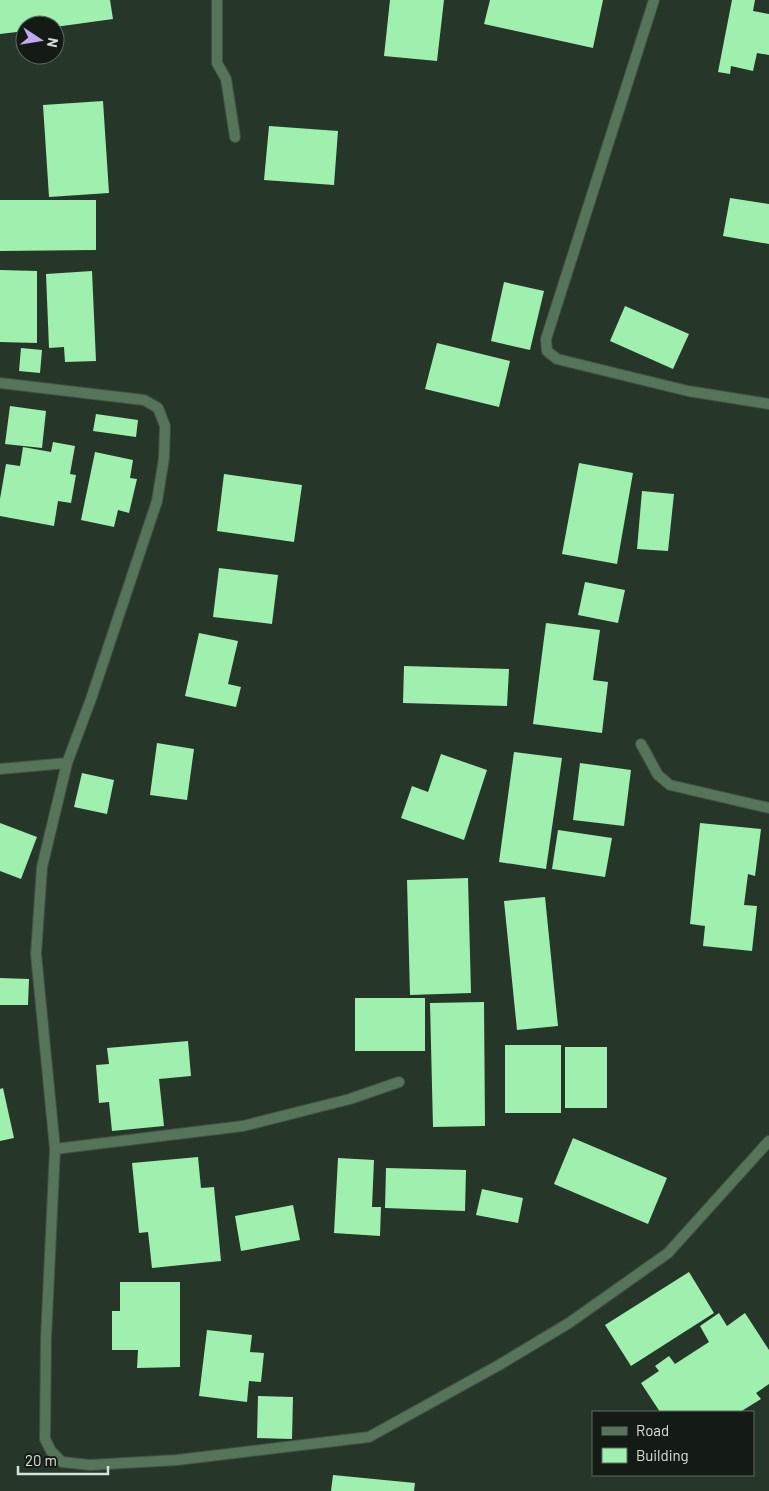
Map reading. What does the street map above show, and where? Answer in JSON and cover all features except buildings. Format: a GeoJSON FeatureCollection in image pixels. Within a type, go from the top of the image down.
{"type":"FeatureCollection","features":[{"type":"Feature","properties":{"kind":"street"},"geometry":{"type":"LineString","coordinates":[[217,0],[217,63],[226,79],[235,137]]}},
{"type":"Feature","properties":{"kind":"street"},"geometry":{"type":"LineString","coordinates":[[654,0],[572,253],[546,339],[547,351],[557,359],[688,391],[769,404]]}},
{"type":"Feature","properties":{"kind":"street"},"geometry":{"type":"LineString","coordinates":[[0,383],[144,400],[158,408],[165,426],[164,458],[156,501],[91,699],[66,762],[42,867],[36,954],[55,1149],[46,1338],[45,1439],[51,1451],[62,1462],[90,1465],[177,1460],[369,1436],[499,1365],[568,1323],[668,1253],[769,1141]]}},
{"type":"Feature","properties":{"kind":"street"},"geometry":{"type":"LineString","coordinates":[[642,744],[658,775],[670,785],[769,808]]}},
{"type":"Feature","properties":{"kind":"street"},"geometry":{"type":"LineString","coordinates":[[0,770],[66,762]]}},
{"type":"Feature","properties":{"kind":"street"},"geometry":{"type":"LineString","coordinates":[[55,1149],[243,1126],[350,1100],[399,1082]]}}]}
